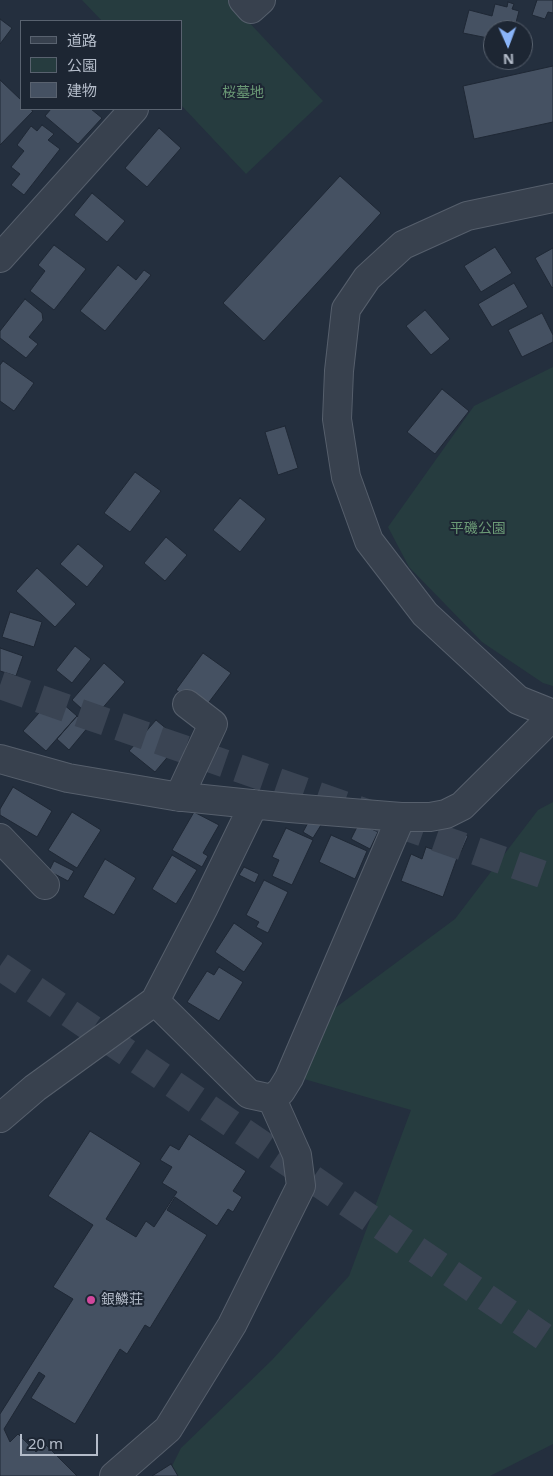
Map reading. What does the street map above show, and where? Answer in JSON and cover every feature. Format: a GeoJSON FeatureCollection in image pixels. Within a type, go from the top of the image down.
{"type":"FeatureCollection","features":[{"type":"Feature","properties":{"kind":"street"},"geometry":{"type":"LineString","coordinates":[[243,0],[251,9],[261,0]]}},
{"type":"Feature","properties":{"kind":"street"},"geometry":{"type":"LineString","coordinates":[[0,258],[133,110]]}},
{"type":"Feature","properties":{"kind":"street"},"geometry":{"type":"LineString","coordinates":[[0,759],[68,778],[179,797],[401,817],[430,817],[446,814],[462,806],[553,715],[518,700],[426,614],[369,541],[346,478],[337,419],[339,371],[346,310],[366,278],[403,246],[467,216],[553,198]]}},
{"type":"Feature","properties":{"kind":"street"},"geometry":{"type":"LineString","coordinates":[[179,797],[213,724],[187,704]]}},
{"type":"Feature","properties":{"kind":"street"},"geometry":{"type":"LineString","coordinates":[[0,1118],[35,1088],[155,1001],[204,907],[254,804]]}},
{"type":"Feature","properties":{"kind":"street"},"geometry":{"type":"LineString","coordinates":[[272,1099],[281,1091],[289,1078],[401,817]]}},
{"type":"Feature","properties":{"kind":"street"},"geometry":{"type":"LineString","coordinates":[[0,838],[45,885]]}},
{"type":"Feature","properties":{"kind":"street"},"geometry":{"type":"LineString","coordinates":[[155,1001],[249,1094],[272,1099]]}},
{"type":"Feature","properties":{"kind":"street"},"geometry":{"type":"LineString","coordinates":[[114,1476],[168,1429],[232,1325],[301,1186],[297,1155],[272,1099]]}},
{"type":"Feature","properties":{"kind":"green space","name":"桜墓地"},"geometry":{"type":"Polygon","coordinates":[[[82,0],[228,0],[323,101],[246,174],[182,106],[182,20],[101,20],[82,0]]]}},
{"type":"Feature","properties":{"kind":"green space","name":"平磯公園"},"geometry":{"type":"Polygon","coordinates":[[[553,367],[553,686],[543,683],[482,642],[409,567],[388,527],[474,406],[553,367]]]}},
{"type":"Feature","properties":{"kind":"green space"},"geometry":{"type":"Polygon","coordinates":[[[553,802],[553,1444],[490,1476],[167,1476],[181,1448],[272,1360],[349,1276],[411,1110],[304,1079],[323,1017],[455,919],[538,810],[553,802]]]}},
{"type":"Feature","properties":{"kind":"building"},"geometry":{"type":"Polygon","coordinates":[[[537,0],[553,0],[553,13],[548,12],[545,19],[532,15],[537,0]]]}},
{"type":"Feature","properties":{"kind":"building"},"geometry":{"type":"Polygon","coordinates":[[[508,2],[514,4],[512,9],[519,11],[517,20],[483,20],[483,37],[463,33],[469,10],[492,16],[495,4],[507,7],[508,2]]]}},
{"type":"Feature","properties":{"kind":"building"},"geometry":{"type":"Polygon","coordinates":[[[0,19],[12,28],[0,44],[0,19]]]}},
{"type":"Feature","properties":{"kind":"building"},"geometry":{"type":"Polygon","coordinates":[[[553,66],[553,122],[474,139],[463,86],[553,66]]]}},
{"type":"Feature","properties":{"kind":"building"},"geometry":{"type":"Polygon","coordinates":[[[0,80],[20,99],[20,110],[33,111],[0,145],[0,80]]]}},
{"type":"Feature","properties":{"kind":"building"},"geometry":{"type":"Polygon","coordinates":[[[50,110],[92,110],[102,118],[78,144],[45,116],[50,110]]]}},
{"type":"Feature","properties":{"kind":"building"},"geometry":{"type":"Polygon","coordinates":[[[42,125],[54,134],[48,140],[60,149],[24,195],[11,185],[20,174],[11,167],[24,151],[17,145],[31,126],[37,131],[42,125]]]}},
{"type":"Feature","properties":{"kind":"building"},"geometry":{"type":"Polygon","coordinates":[[[159,128],[181,148],[147,187],[125,168],[159,128]]]}},
{"type":"Feature","properties":{"kind":"building"},"geometry":{"type":"Polygon","coordinates":[[[340,176],[381,213],[264,341],[223,303],[340,176]]]}},
{"type":"Feature","properties":{"kind":"building"},"geometry":{"type":"Polygon","coordinates":[[[92,193],[125,221],[107,242],[74,215],[92,193]]]}},
{"type":"Feature","properties":{"kind":"building"},"geometry":{"type":"Polygon","coordinates":[[[54,245],[86,269],[54,310],[30,291],[45,271],[38,265],[54,245]]]}},
{"type":"Feature","properties":{"kind":"building"},"geometry":{"type":"Polygon","coordinates":[[[495,247],[512,273],[481,292],[464,266],[495,247]]]}},
{"type":"Feature","properties":{"kind":"building"},"geometry":{"type":"Polygon","coordinates":[[[553,248],[553,287],[552,288],[535,258],[553,248]]]}},
{"type":"Feature","properties":{"kind":"building"},"geometry":{"type":"Polygon","coordinates":[[[118,265],[136,280],[144,270],[151,275],[105,331],[80,311],[118,265]]]}},
{"type":"Feature","properties":{"kind":"building"},"geometry":{"type":"Polygon","coordinates":[[[514,283],[528,307],[492,327],[478,304],[514,283]]]}},
{"type":"Feature","properties":{"kind":"building"},"geometry":{"type":"Polygon","coordinates":[[[25,299],[42,313],[43,320],[29,337],[38,344],[26,358],[0,338],[0,331],[25,299]]]}},
{"type":"Feature","properties":{"kind":"building"},"geometry":{"type":"Polygon","coordinates":[[[425,310],[450,339],[431,355],[406,326],[425,310]]]}},
{"type":"Feature","properties":{"kind":"building"},"geometry":{"type":"Polygon","coordinates":[[[542,313],[553,335],[553,342],[522,357],[508,330],[542,313]]]}},
{"type":"Feature","properties":{"kind":"building"},"geometry":{"type":"Polygon","coordinates":[[[3,361],[34,383],[14,411],[0,401],[0,365],[3,361]]]}},
{"type":"Feature","properties":{"kind":"building"},"geometry":{"type":"Polygon","coordinates":[[[442,389],[469,411],[435,454],[407,432],[442,389]]]}},
{"type":"Feature","properties":{"kind":"building"},"geometry":{"type":"Polygon","coordinates":[[[285,426],[298,468],[278,475],[265,432],[285,426]]]}},
{"type":"Feature","properties":{"kind":"building"},"geometry":{"type":"Polygon","coordinates":[[[135,472],[161,491],[130,532],[104,513],[135,472]]]}},
{"type":"Feature","properties":{"kind":"building"},"geometry":{"type":"Polygon","coordinates":[[[240,498],[266,519],[240,552],[213,530],[240,498]]]}},
{"type":"Feature","properties":{"kind":"building"},"geometry":{"type":"Polygon","coordinates":[[[166,537],[187,555],[165,581],[144,563],[166,537]]]}},
{"type":"Feature","properties":{"kind":"building"},"geometry":{"type":"Polygon","coordinates":[[[78,544],[104,566],[87,587],[60,564],[78,544]]]}},
{"type":"Feature","properties":{"kind":"building"},"geometry":{"type":"Polygon","coordinates":[[[37,568],[76,604],[55,627],[16,591],[37,568]]]}},
{"type":"Feature","properties":{"kind":"building"},"geometry":{"type":"Polygon","coordinates":[[[10,612],[42,622],[34,647],[2,637],[10,612]]]}},
{"type":"Feature","properties":{"kind":"building"},"geometry":{"type":"Polygon","coordinates":[[[75,646],[91,659],[72,683],[56,670],[75,646]]]}},
{"type":"Feature","properties":{"kind":"building"},"geometry":{"type":"Polygon","coordinates":[[[0,648],[23,656],[16,676],[0,671],[0,648]]]}},
{"type":"Feature","properties":{"kind":"building"},"geometry":{"type":"Polygon","coordinates":[[[203,653],[231,673],[203,710],[176,690],[203,653]]]}},
{"type":"Feature","properties":{"kind":"building"},"geometry":{"type":"Polygon","coordinates":[[[104,663],[125,682],[93,719],[72,700],[104,663]]]}},
{"type":"Feature","properties":{"kind":"building"},"geometry":{"type":"Polygon","coordinates":[[[54,696],[77,716],[46,751],[23,731],[54,696]]]}},
{"type":"Feature","properties":{"kind":"building"},"geometry":{"type":"Polygon","coordinates":[[[77,716],[89,726],[69,750],[57,739],[77,716]]]}},
{"type":"Feature","properties":{"kind":"building"},"geometry":{"type":"Polygon","coordinates":[[[156,720],[181,741],[155,772],[129,751],[156,720]]]}},
{"type":"Feature","properties":{"kind":"building"},"geometry":{"type":"Polygon","coordinates":[[[13,787],[52,811],[37,837],[0,815],[0,809],[13,787]]]}},
{"type":"Feature","properties":{"kind":"building"},"geometry":{"type":"Polygon","coordinates":[[[72,812],[101,830],[77,868],[48,850],[72,812]]]}},
{"type":"Feature","properties":{"kind":"building"},"geometry":{"type":"Polygon","coordinates":[[[194,812],[219,825],[203,853],[208,856],[202,867],[172,850],[194,812]]]}},
{"type":"Feature","properties":{"kind":"building"},"geometry":{"type":"Polygon","coordinates":[[[310,819],[321,825],[313,838],[303,832],[310,819]]]}},
{"type":"Feature","properties":{"kind":"building"},"geometry":{"type":"Polygon","coordinates":[[[359,823],[378,832],[370,849],[351,839],[359,823]]]}},
{"type":"Feature","properties":{"kind":"building"},"geometry":{"type":"Polygon","coordinates":[[[286,828],[313,840],[292,885],[272,876],[279,860],[272,857],[286,828]]]}},
{"type":"Feature","properties":{"kind":"building"},"geometry":{"type":"Polygon","coordinates":[[[456,830],[468,836],[461,852],[448,846],[456,830]]]}},
{"type":"Feature","properties":{"kind":"building"},"geometry":{"type":"Polygon","coordinates":[[[331,835],[367,851],[355,879],[319,862],[331,835]]]}},
{"type":"Feature","properties":{"kind":"building"},"geometry":{"type":"Polygon","coordinates":[[[426,847],[457,858],[443,897],[401,881],[411,854],[422,859],[426,847]]]}},
{"type":"Feature","properties":{"kind":"building"},"geometry":{"type":"Polygon","coordinates":[[[172,855],[197,870],[176,904],[152,889],[172,855]]]}},
{"type":"Feature","properties":{"kind":"building"},"geometry":{"type":"Polygon","coordinates":[[[105,859],[136,878],[114,915],[83,897],[105,859]]]}},
{"type":"Feature","properties":{"kind":"building"},"geometry":{"type":"Polygon","coordinates":[[[54,861],[74,871],[68,881],[49,871],[54,861]]]}},
{"type":"Feature","properties":{"kind":"building"},"geometry":{"type":"Polygon","coordinates":[[[244,867],[259,874],[255,883],[239,875],[244,867]]]}},
{"type":"Feature","properties":{"kind":"building"},"geometry":{"type":"Polygon","coordinates":[[[264,880],[288,892],[268,933],[256,927],[259,922],[246,915],[264,880]]]}},
{"type":"Feature","properties":{"kind":"building"},"geometry":{"type":"Polygon","coordinates":[[[234,923],[263,943],[244,972],[215,952],[234,923]]]}},
{"type":"Feature","properties":{"kind":"building"},"geometry":{"type":"Polygon","coordinates":[[[219,967],[243,982],[219,1021],[187,1002],[207,971],[214,975],[219,967]]]}},
{"type":"Feature","properties":{"kind":"building"},"geometry":{"type":"Polygon","coordinates":[[[90,1131],[141,1163],[106,1219],[136,1237],[146,1221],[154,1227],[177,1192],[162,1183],[172,1167],[160,1160],[170,1145],[179,1150],[189,1134],[246,1171],[233,1191],[242,1197],[233,1212],[228,1209],[217,1226],[175,1197],[167,1210],[207,1235],[150,1328],[145,1325],[127,1354],[120,1349],[75,1424],[31,1398],[45,1376],[39,1372],[4,1429],[10,1442],[18,1434],[36,1452],[45,1444],[77,1476],[0,1476],[0,1414],[73,1299],[53,1287],[93,1225],[48,1196],[90,1131]]]}},
{"type":"Feature","properties":{"kind":"building"},"geometry":{"type":"Polygon","coordinates":[[[171,1464],[178,1476],[152,1476],[171,1464]]]}},
{"type":"Feature","properties":{"kind":"tunnel"},"geometry":{"type":"LineString","coordinates":[[0,685],[553,878]]}},
{"type":"Feature","properties":{"kind":"tunnel"},"geometry":{"type":"LineString","coordinates":[[0,966],[553,1343]]}},
{"type":"Feature","properties":{"kind":"place","name":"銀鱗荘"},"geometry":{"type":"Point","coordinates":[91,1300]}}]}
